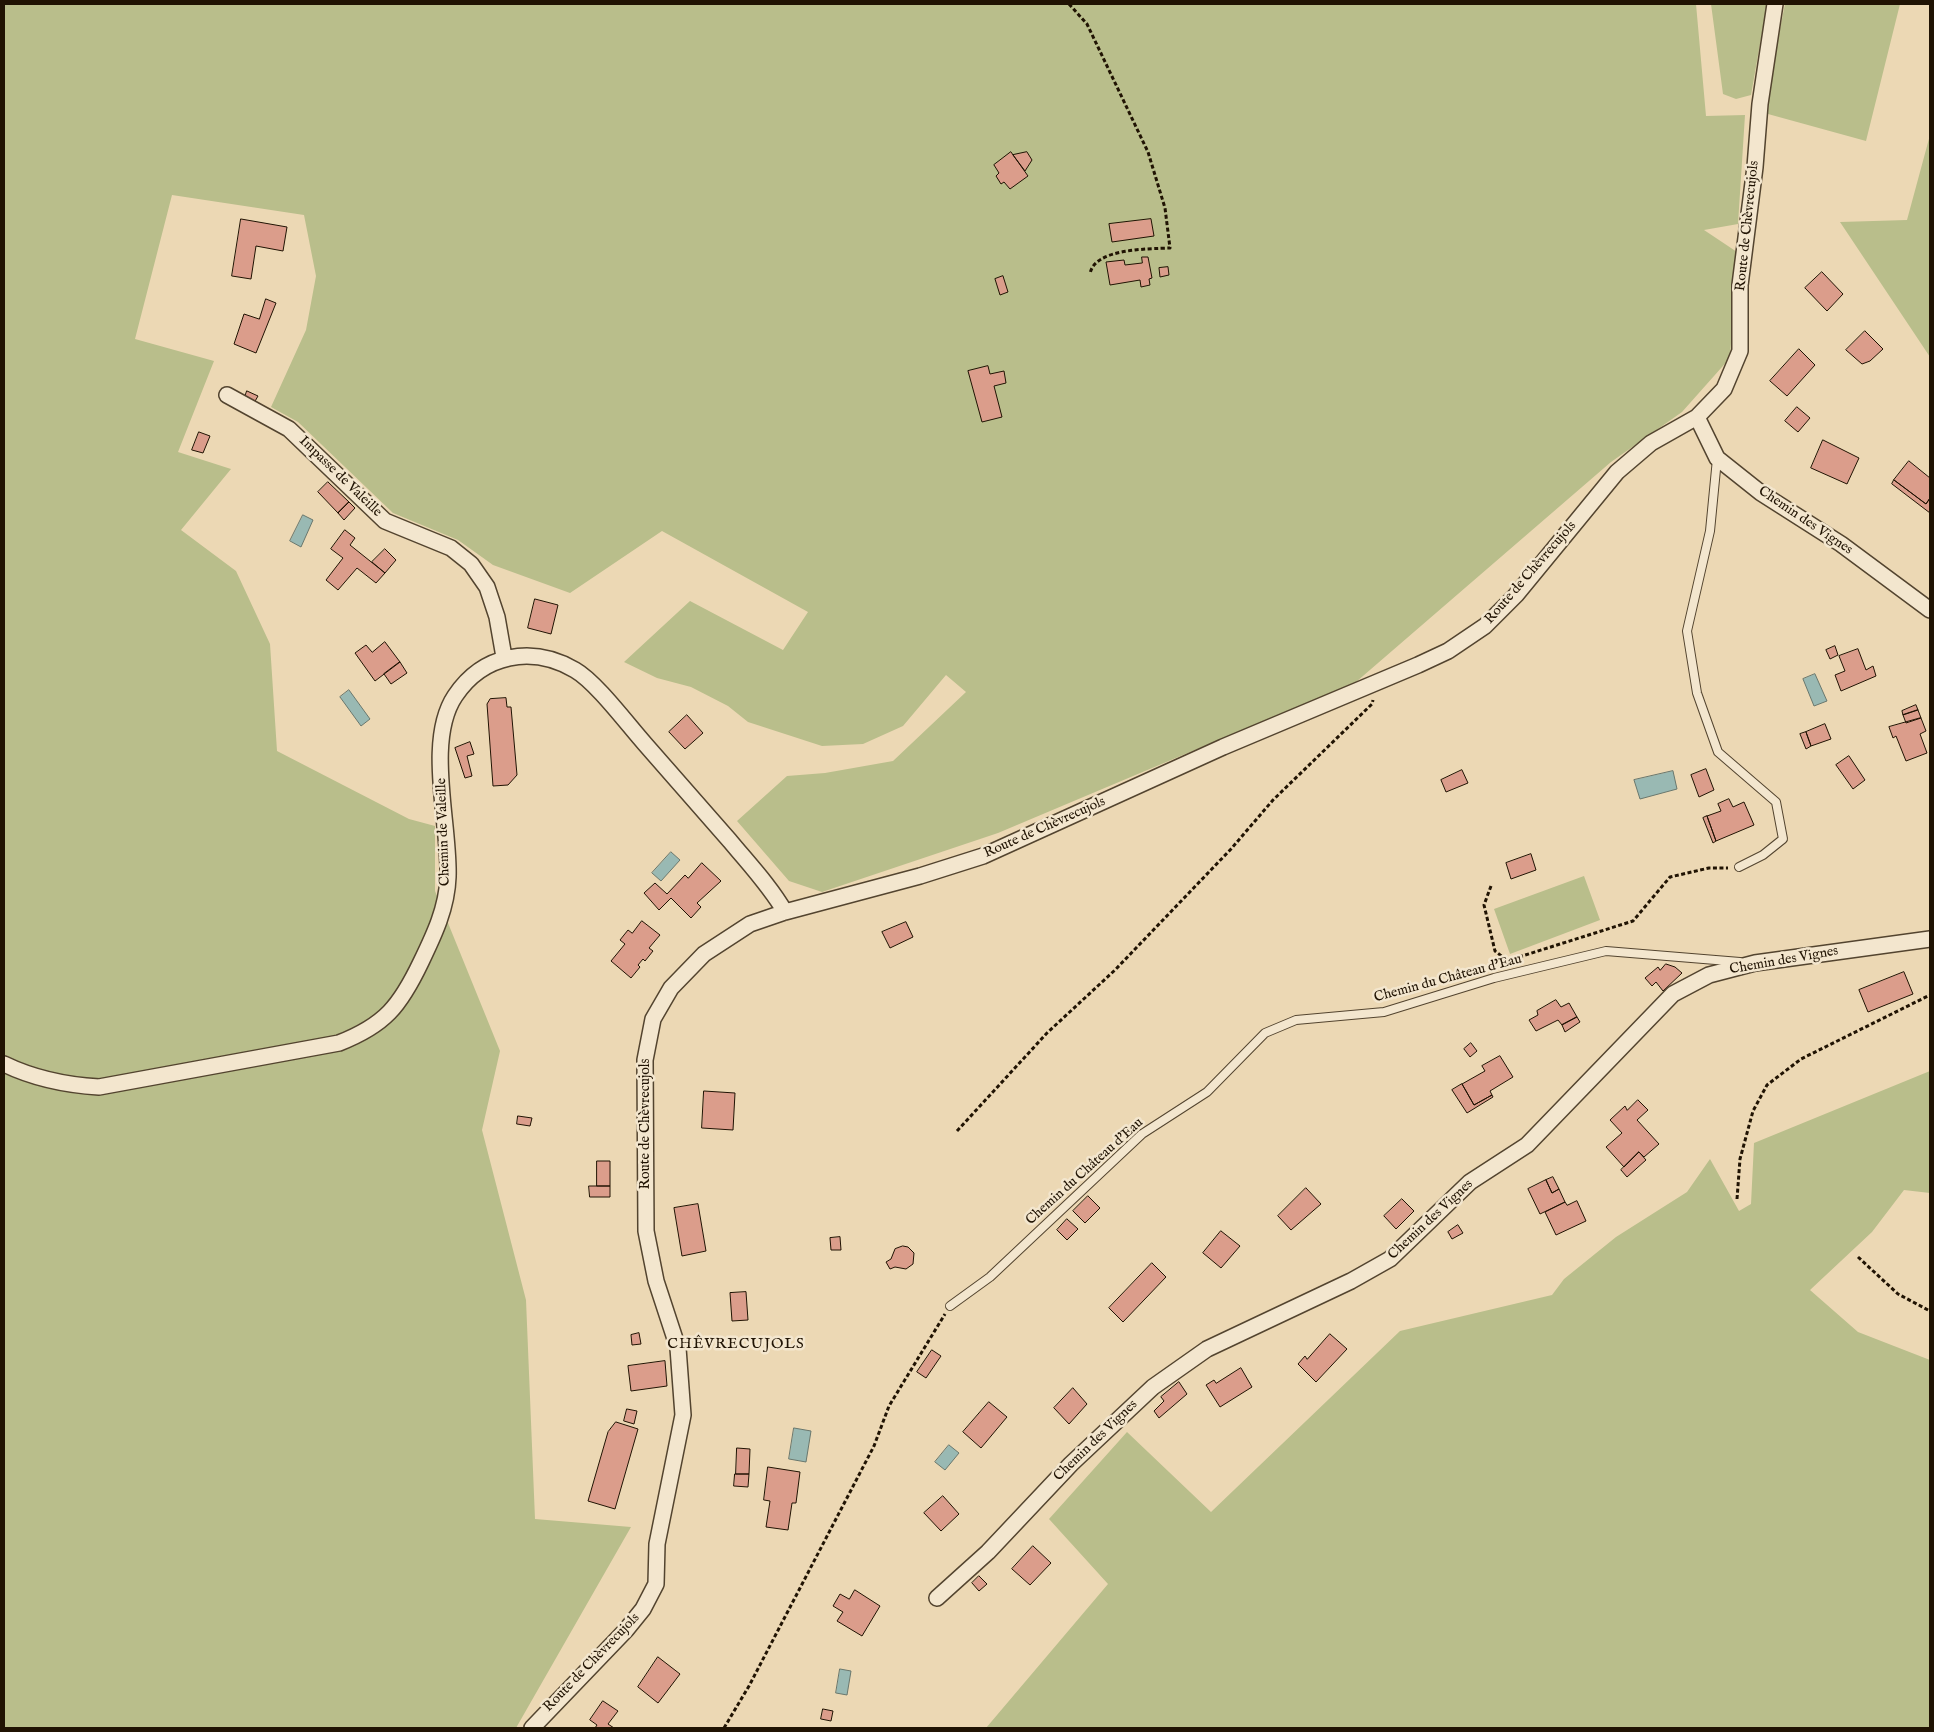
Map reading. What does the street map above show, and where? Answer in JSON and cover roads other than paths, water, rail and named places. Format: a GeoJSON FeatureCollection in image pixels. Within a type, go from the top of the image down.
{"type":"FeatureCollection","features":[{"type":"Feature","properties":{"kind":"street","name":"Route de Chèvrecujols"},"geometry":{"type":"LineString","coordinates":[[532,1728],[638,1616],[644,1609],[656,1584],[657,1544],[683,1414],[678,1348],[656,1281],[646,1231],[645,1060],[653,1019],[671,988],[704,954],[750,924],[785,912],[920,876],[984,856],[1223,747],[1448,651],[1485,626],[1516,595],[1617,472],[1651,443],[1697,417],[1724,389],[1740,351],[1740,285],[1755,167],[1760,104],[1775,4]]}},
{"type":"Feature","properties":{"kind":"street","name":"Impasse de Valeille"},"geometry":{"type":"LineString","coordinates":[[227,395],[289,429],[385,521],[451,548],[471,564],[487,587],[497,618],[504,657]]}},
{"type":"Feature","properties":{"kind":"street","name":"Chemin des Vignes"},"geometry":{"type":"LineString","coordinates":[[1697,417],[1717,458],[1761,493],[1841,544],[1930,610]]}},
{"type":"Feature","properties":{"kind":"street","name":"Chemin de Valeille"},"geometry":{"type":"LineString","coordinates":[[4,1064],[27,1075],[69,1085],[99,1087],[339,1043],[363,1033],[384,1019],[408,989],[441,919],[448,878],[441,731],[455,696],[482,668],[504,657],[543,658],[576,670],[606,698],[773,891],[785,912]]}},
{"type":"Feature","properties":{"kind":"street","name":"Chemin des Vignes"},"geometry":{"type":"LineString","coordinates":[[937,1598],[988,1552],[1071,1464],[1153,1387],[1207,1349],[1351,1281],[1390,1260],[1470,1182],[1528,1145],[1673,994],[1709,975],[1755,963],[1930,939]]}},
{"type":"Feature","properties":{"kind":"lane"},"geometry":{"type":"LineString","coordinates":[[1717,458],[1710,531],[1687,631],[1697,693],[1718,752],[1776,802],[1783,839],[1762,855],[1739,867]]}},
{"type":"Feature","properties":{"kind":"lane","name":"Chemin du Château d'Eau"},"geometry":{"type":"LineString","coordinates":[[950,1306],[990,1277],[1142,1134],[1207,1092],[1265,1033],[1296,1020],[1384,1012],[1494,978],[1606,951],[1691,960],[1755,963]]}},
{"type":"Feature","properties":{"kind":"water"},"geometry":{"type":"Polygon","coordinates":[[[303,515],[313,520],[301,547],[290,541],[303,515]]]}},
{"type":"Feature","properties":{"kind":"water"},"geometry":{"type":"Polygon","coordinates":[[[1815,674],[1827,701],[1814,706],[1803,679],[1815,674]]]}},
{"type":"Feature","properties":{"kind":"water"},"geometry":{"type":"Polygon","coordinates":[[[349,690],[370,719],[361,726],[340,697],[349,690]]]}},
{"type":"Feature","properties":{"kind":"water"},"geometry":{"type":"Polygon","coordinates":[[[1673,771],[1677,789],[1640,799],[1634,780],[1673,771]]]}},
{"type":"Feature","properties":{"kind":"water"},"geometry":{"type":"Polygon","coordinates":[[[671,852],[680,860],[661,881],[652,873],[671,852]]]}},
{"type":"Feature","properties":{"kind":"water"},"geometry":{"type":"Polygon","coordinates":[[[794,1428],[811,1431],[806,1462],[789,1459],[794,1428]]]}},
{"type":"Feature","properties":{"kind":"water"},"geometry":{"type":"Polygon","coordinates":[[[949,1445],[959,1453],[945,1470],[935,1462],[949,1445]]]}},
{"type":"Feature","properties":{"kind":"water"},"geometry":{"type":"Polygon","coordinates":[[[840,1669],[851,1671],[847,1695],[836,1693],[840,1669]]]}},
{"type":"Feature","properties":{"kind":"district","name":"CHÊVRECUJOLS"},"geometry":{"type":"Point","coordinates":[736,1345]}}]}
